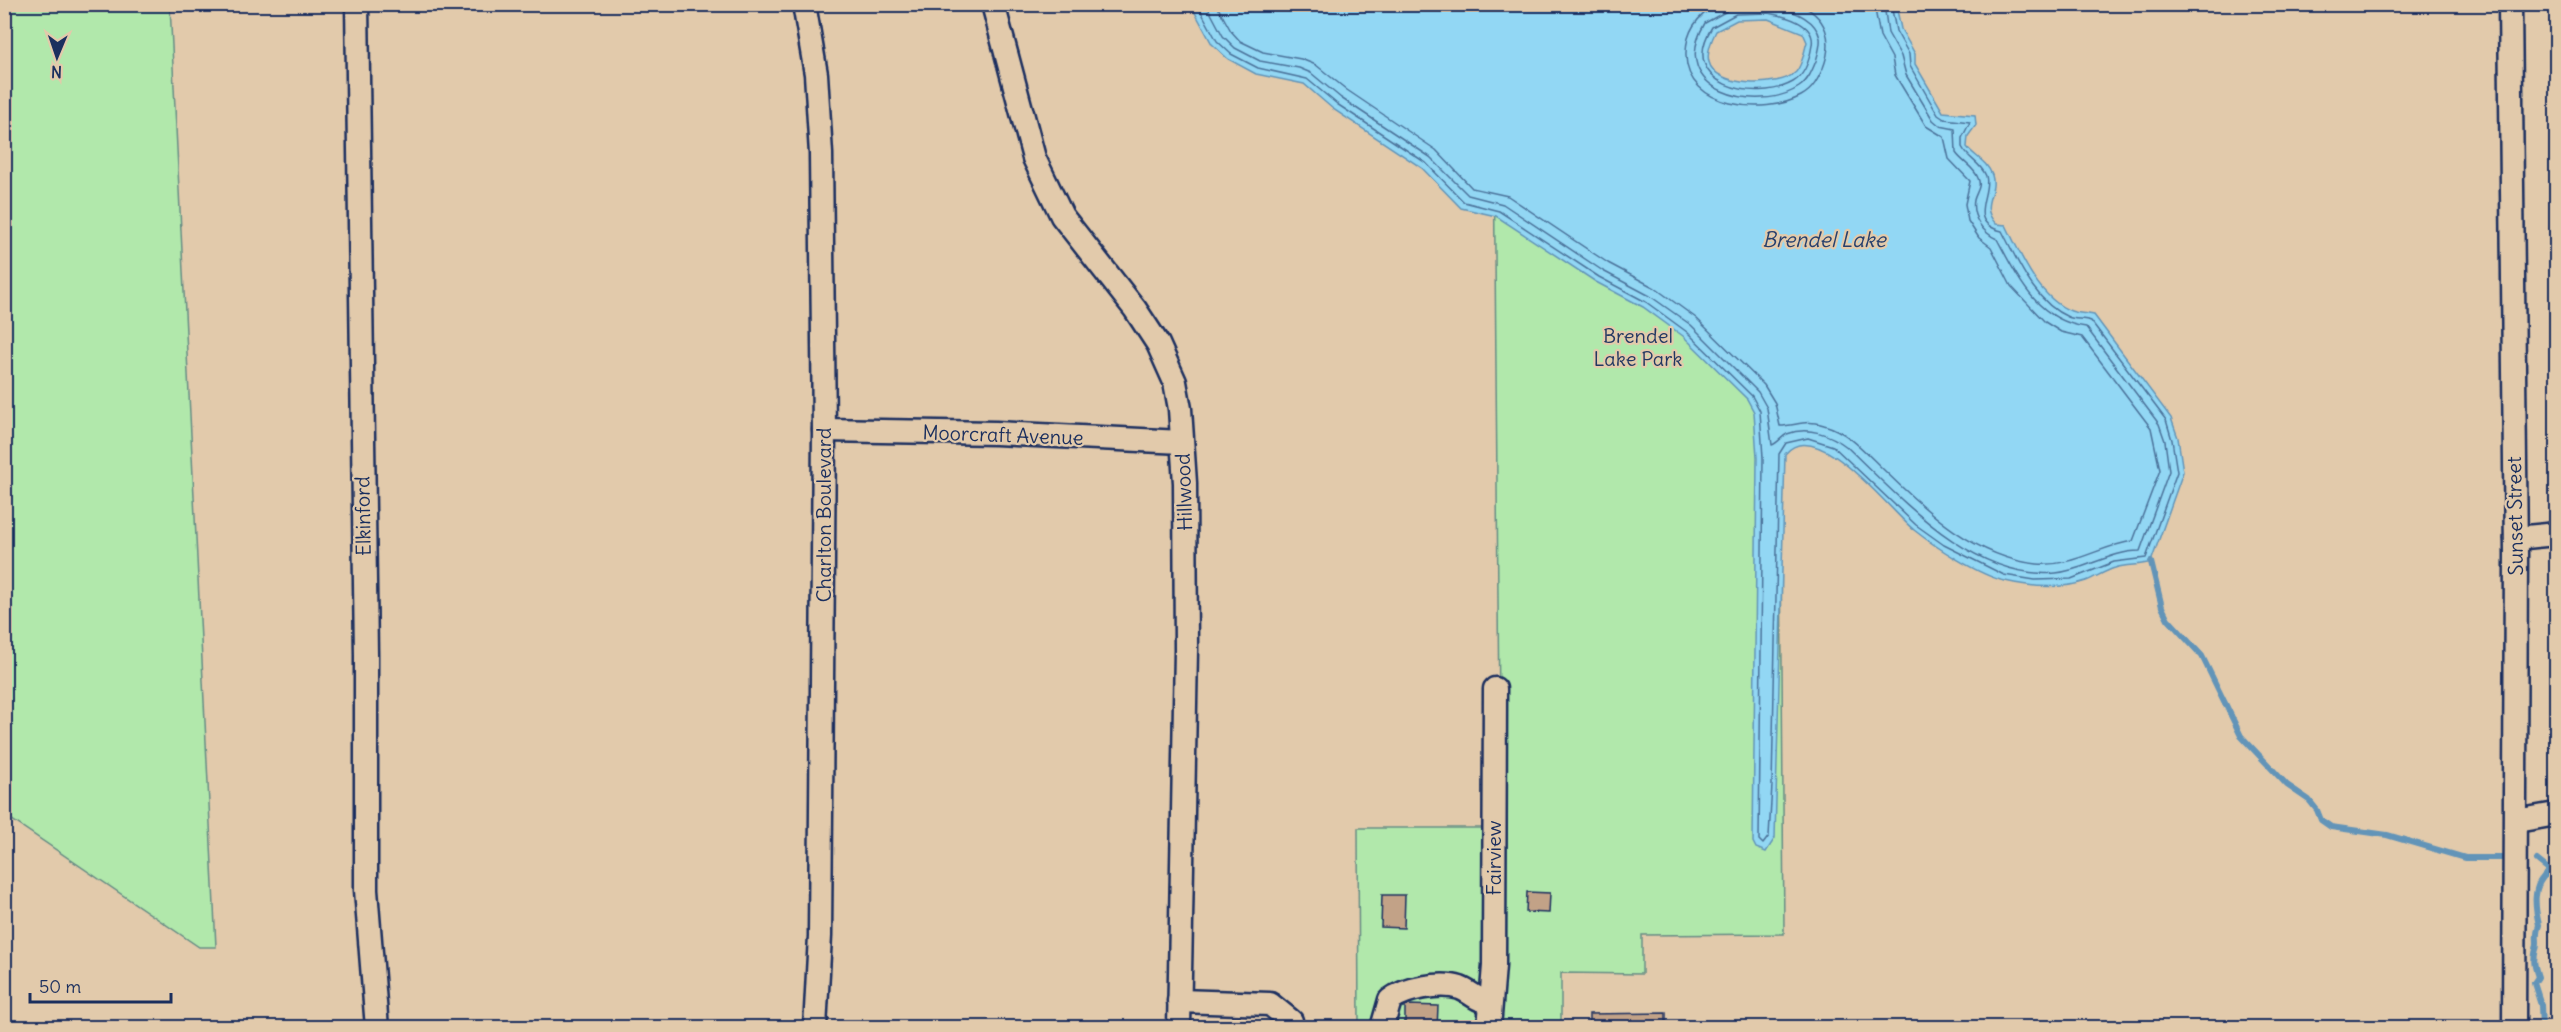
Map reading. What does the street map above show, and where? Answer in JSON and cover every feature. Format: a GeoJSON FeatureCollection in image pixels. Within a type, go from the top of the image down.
{"type":"FeatureCollection","features":[{"type":"Feature","properties":{"kind":"street","name":"Elkinford"},"geometry":{"type":"LineString","coordinates":[[357,4],[366,655],[366,890],[377,1028]]}},
{"type":"Feature","properties":{"kind":"street","name":"Charlton Boulevard"},"geometry":{"type":"LineString","coordinates":[[804,4],[816,74],[821,154],[824,430],[820,936],[815,1028]]}},
{"type":"Feature","properties":{"kind":"street","name":"Hillwood"},"geometry":{"type":"LineString","coordinates":[[993,4],[1034,158],[1062,216],[1135,309],[1158,344],[1174,382],[1180,409],[1185,650],[1179,1028]]}},
{"type":"Feature","properties":{"kind":"street","name":"Sunset Street"},"geometry":{"type":"LineString","coordinates":[[2510,4],[2516,538],[2514,1028]]}},
{"type":"Feature","properties":{"kind":"street","name":"Moorcraft Avenue"},"geometry":{"type":"LineString","coordinates":[[824,430],[996,433],[1182,442]]}},
{"type":"Feature","properties":{"kind":"street"},"geometry":{"type":"LineString","coordinates":[[2516,538],[2556,534]]}},
{"type":"Feature","properties":{"kind":"street","name":"Fairview"},"geometry":{"type":"LineString","coordinates":[[1489,1028],[1494,966],[1495,689]]}},
{"type":"Feature","properties":{"kind":"street"},"geometry":{"type":"LineString","coordinates":[[2516,821],[2556,814]]}},
{"type":"Feature","properties":{"kind":"street"},"geometry":{"type":"LineString","coordinates":[[1382,1028],[1390,1000],[1406,991],[1459,987],[1484,1002],[1490,1001]]}},
{"type":"Feature","properties":{"kind":"street"},"geometry":{"type":"LineString","coordinates":[[1179,1001],[1270,1004],[1291,1021],[1291,1028]]}},
{"type":"Feature","properties":{"kind":"green space"},"geometry":{"type":"Polygon","coordinates":[[[4,5],[170,5],[216,947],[199,947],[5,815],[4,5]]]}},
{"type":"Feature","properties":{"kind":"green space","name":"Brendel Lake Park"},"geometry":{"type":"Polygon","coordinates":[[[1494,139],[1778,139],[1784,934],[1642,935],[1642,974],[1561,973],[1561,1027],[1359,1027],[1358,828],[1500,828],[1494,139]]]}},
{"type":"Feature","properties":{"kind":"water","name":"Brendel Lake"},"geometry":{"type":"Polygon","coordinates":[[[1191,5],[1896,5],[1901,29],[1915,54],[1915,64],[1943,112],[1975,115],[1976,125],[1968,136],[1967,147],[1984,163],[1992,175],[1993,188],[1988,205],[1991,217],[1996,224],[2006,225],[2032,274],[2049,297],[2071,311],[2094,315],[2171,418],[2178,438],[2183,472],[2151,562],[2115,568],[2086,581],[2066,586],[2035,586],[1995,578],[1958,560],[1923,537],[1834,455],[1815,446],[1799,445],[1785,454],[1775,838],[1766,852],[1756,848],[1753,842],[1757,458],[1754,412],[1747,399],[1683,336],[1643,307],[1596,282],[1496,216],[1461,208],[1422,168],[1333,109],[1304,84],[1256,74],[1228,59],[1212,44],[1191,5]],[[1768,19],[1737,20],[1716,31],[1709,50],[1709,62],[1714,71],[1735,81],[1763,83],[1776,81],[1788,77],[1798,69],[1807,42],[1803,33],[1768,19]]]}},
{"type":"Feature","properties":{"kind":"building"},"geometry":{"type":"Polygon","coordinates":[[[1527,892],[1550,893],[1549,913],[1526,912],[1527,892]]]}},
{"type":"Feature","properties":{"kind":"building"},"geometry":{"type":"Polygon","coordinates":[[[1382,895],[1405,895],[1404,928],[1381,927],[1382,895]]]}},
{"type":"Feature","properties":{"kind":"building"},"geometry":{"type":"Polygon","coordinates":[[[1409,1005],[1438,1006],[1437,1028],[1405,1028],[1405,1007],[1409,1005]]]}},
{"type":"Feature","properties":{"kind":"building"},"geometry":{"type":"Polygon","coordinates":[[[1666,1013],[1666,1028],[1589,1028],[1589,1014],[1666,1013]]]}},
{"type":"Feature","properties":{"kind":"waterway"},"geometry":{"type":"LineString","coordinates":[[2151,562],[2162,607],[2168,619],[2202,656],[2241,736],[2287,785],[2309,800],[2321,820],[2331,827],[2387,835],[2465,858],[2501,858]]}},
{"type":"Feature","properties":{"kind":"waterway"},"geometry":{"type":"LineString","coordinates":[[2537,860],[2547,868],[2556,881]]}},
{"type":"Feature","properties":{"kind":"waterway"},"geometry":{"type":"LineString","coordinates":[[2542,1028],[2541,1005],[2534,983],[2538,977],[2534,960],[2539,925],[2536,897],[2539,883],[2549,872]]}}]}
